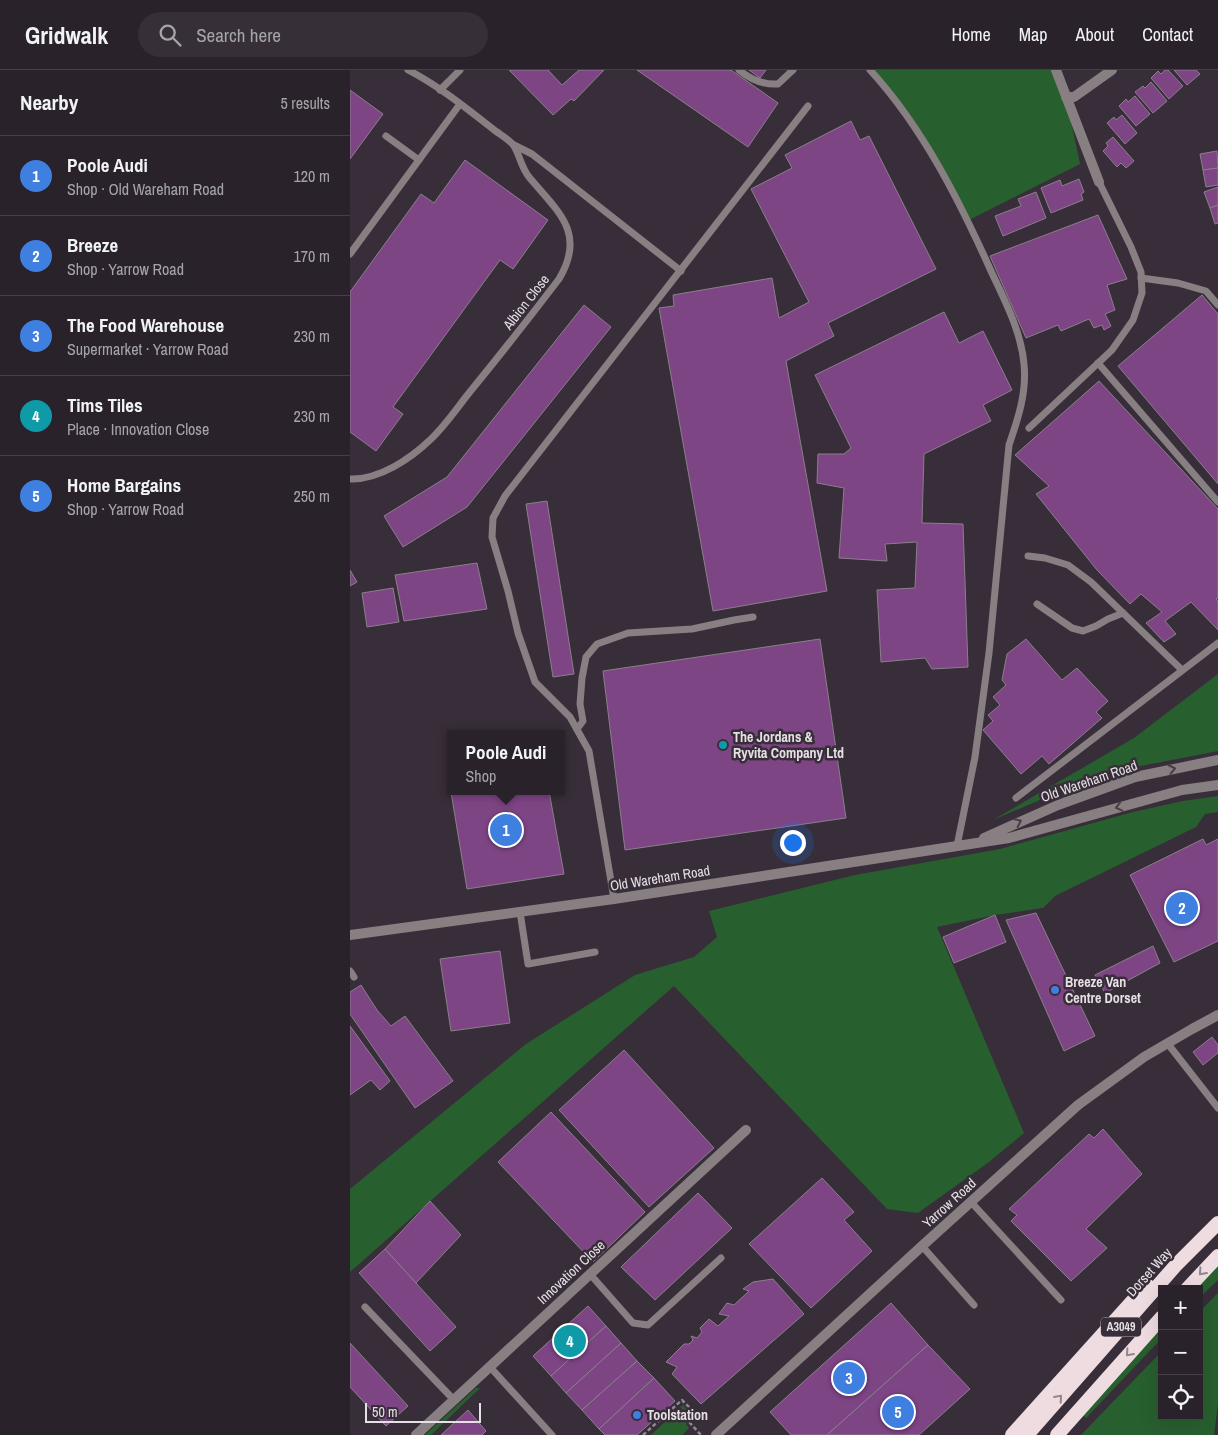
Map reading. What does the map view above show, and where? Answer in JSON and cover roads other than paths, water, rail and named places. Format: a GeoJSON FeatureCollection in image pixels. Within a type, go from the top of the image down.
{"type":"FeatureCollection","features":[{"type":"Feature","properties":{"kind":"highway","name":"Dorset Way"},"geometry":{"type":"LineString","coordinates":[[1028,1435],[1176,1265],[1218,1223]]}},
{"type":"Feature","properties":{"kind":"highway"},"geometry":{"type":"LineString","coordinates":[[1012,1435],[1120,1313],[1165,1266],[1194,1247]]}},
{"type":"Feature","properties":{"kind":"highway"},"geometry":{"type":"LineString","coordinates":[[1191,1285],[1218,1256]]}},
{"type":"Feature","properties":{"kind":"highway","name":"A3049"},"geometry":{"type":"LineString","coordinates":[[1057,1435],[1158,1321]]}},
{"type":"Feature","properties":{"kind":"street"},"geometry":{"type":"LineString","coordinates":[[1056,70],[1098,182]]}},
{"type":"Feature","properties":{"kind":"street"},"geometry":{"type":"LineString","coordinates":[[1066,97],[1074,97],[1112,70]]}},
{"type":"Feature","properties":{"kind":"street","name":"Old Wareham Road"},"geometry":{"type":"LineString","coordinates":[[974,842],[1058,805],[1135,777],[1218,760]]}},
{"type":"Feature","properties":{"kind":"street","name":"Old Wareham Road"},"geometry":{"type":"LineString","coordinates":[[350,936],[614,899],[1009,838],[1182,790],[1218,785]]}},
{"type":"Feature","properties":{"kind":"street","name":"Yarrow Road"},"geometry":{"type":"LineString","coordinates":[[716,1435],[1078,1105],[1116,1076],[1192,1028],[1218,1016]]}},
{"type":"Feature","properties":{"kind":"street","name":"Innovation Close"},"geometry":{"type":"LineString","coordinates":[[416,1435],[746,1130]]}},
{"type":"Feature","properties":{"kind":"lane","name":"Albion Close"},"geometry":{"type":"LineString","coordinates":[[350,479],[372,476],[392,467],[416,452],[432,438],[513,339],[559,279],[566,268],[571,246],[568,227],[562,216],[524,170],[513,145],[460,104],[408,70]]}},
{"type":"Feature","properties":{"kind":"lane"},"geometry":{"type":"LineString","coordinates":[[440,90],[460,70]]}},
{"type":"Feature","properties":{"kind":"lane"},"geometry":{"type":"LineString","coordinates":[[738,70],[750,78],[769,85],[778,84],[793,70]]}},
{"type":"Feature","properties":{"kind":"lane"},"geometry":{"type":"LineString","coordinates":[[870,70],[920,134],[952,190],[1004,298],[1022,348],[1024,392],[1009,445],[989,653],[975,757],[957,846]]}},
{"type":"Feature","properties":{"kind":"lane"},"geometry":{"type":"LineString","coordinates":[[350,254],[460,104]]}},
{"type":"Feature","properties":{"kind":"lane"},"geometry":{"type":"LineString","coordinates":[[614,899],[589,751],[570,717],[536,682],[518,633],[492,537],[493,518],[505,496],[808,106]]}},
{"type":"Feature","properties":{"kind":"lane"},"geometry":{"type":"LineString","coordinates":[[386,136],[419,160]]}},
{"type":"Feature","properties":{"kind":"lane"},"geometry":{"type":"LineString","coordinates":[[513,145],[532,154],[681,271]]}},
{"type":"Feature","properties":{"kind":"lane"},"geometry":{"type":"LineString","coordinates":[[1030,428],[1112,350],[1133,320],[1142,293],[1141,272],[1131,247],[1098,182]]}},
{"type":"Feature","properties":{"kind":"lane"},"geometry":{"type":"LineString","coordinates":[[1141,278],[1178,283],[1206,290],[1218,305]]}},
{"type":"Feature","properties":{"kind":"lane"},"geometry":{"type":"LineString","coordinates":[[1098,363],[1218,502]]}},
{"type":"Feature","properties":{"kind":"lane"},"geometry":{"type":"LineString","coordinates":[[1028,556],[1045,558],[1068,566],[1091,582],[1182,670]]}},
{"type":"Feature","properties":{"kind":"lane"},"geometry":{"type":"LineString","coordinates":[[1037,604],[1072,628],[1083,631],[1123,613]]}},
{"type":"Feature","properties":{"kind":"lane"},"geometry":{"type":"LineString","coordinates":[[577,729],[583,720],[580,704],[586,657],[596,644],[628,633],[692,629],[753,618]]}},
{"type":"Feature","properties":{"kind":"lane"},"geometry":{"type":"LineString","coordinates":[[1016,798],[1218,643]]}},
{"type":"Feature","properties":{"kind":"lane"},"geometry":{"type":"LineString","coordinates":[[520,912],[528,964],[595,952]]}},
{"type":"Feature","properties":{"kind":"lane"},"geometry":{"type":"LineString","coordinates":[[1168,1044],[1218,1108]]}},
{"type":"Feature","properties":{"kind":"lane"},"geometry":{"type":"LineString","coordinates":[[970,1202],[1061,1300]]}},
{"type":"Feature","properties":{"kind":"lane"},"geometry":{"type":"LineString","coordinates":[[922,1246],[974,1305]]}},
{"type":"Feature","properties":{"kind":"lane"},"geometry":{"type":"LineString","coordinates":[[590,1274],[633,1323],[648,1325],[721,1258]]}},
{"type":"Feature","properties":{"kind":"lane"},"geometry":{"type":"LineString","coordinates":[[365,1308],[454,1400]]}},
{"type":"Feature","properties":{"kind":"lane"},"geometry":{"type":"LineString","coordinates":[[490,1367],[552,1435]]}},
{"type":"Feature","properties":{"kind":"place","name":"The Jordans & Ryvita Company Ltd"},"geometry":{"type":"Point","coordinates":[723,745]}},
{"type":"Feature","properties":{"kind":"place","name":"Poole Audi"},"geometry":{"type":"Point","coordinates":[506,830]}},
{"type":"Feature","properties":{"kind":"place","name":"Breeze"},"geometry":{"type":"Point","coordinates":[1182,908]}},
{"type":"Feature","properties":{"kind":"place","name":"Breeze Van Centre Dorset"},"geometry":{"type":"Point","coordinates":[1055,990]}},
{"type":"Feature","properties":{"kind":"place","name":"Tims Tiles"},"geometry":{"type":"Point","coordinates":[570,1341]}},
{"type":"Feature","properties":{"kind":"place","name":"The Food Warehouse"},"geometry":{"type":"Point","coordinates":[849,1378]}},
{"type":"Feature","properties":{"kind":"place","name":"Home Bargains"},"geometry":{"type":"Point","coordinates":[898,1412]}},
{"type":"Feature","properties":{"kind":"place","name":"Toolstation"},"geometry":{"type":"Point","coordinates":[637,1415]}}]}
